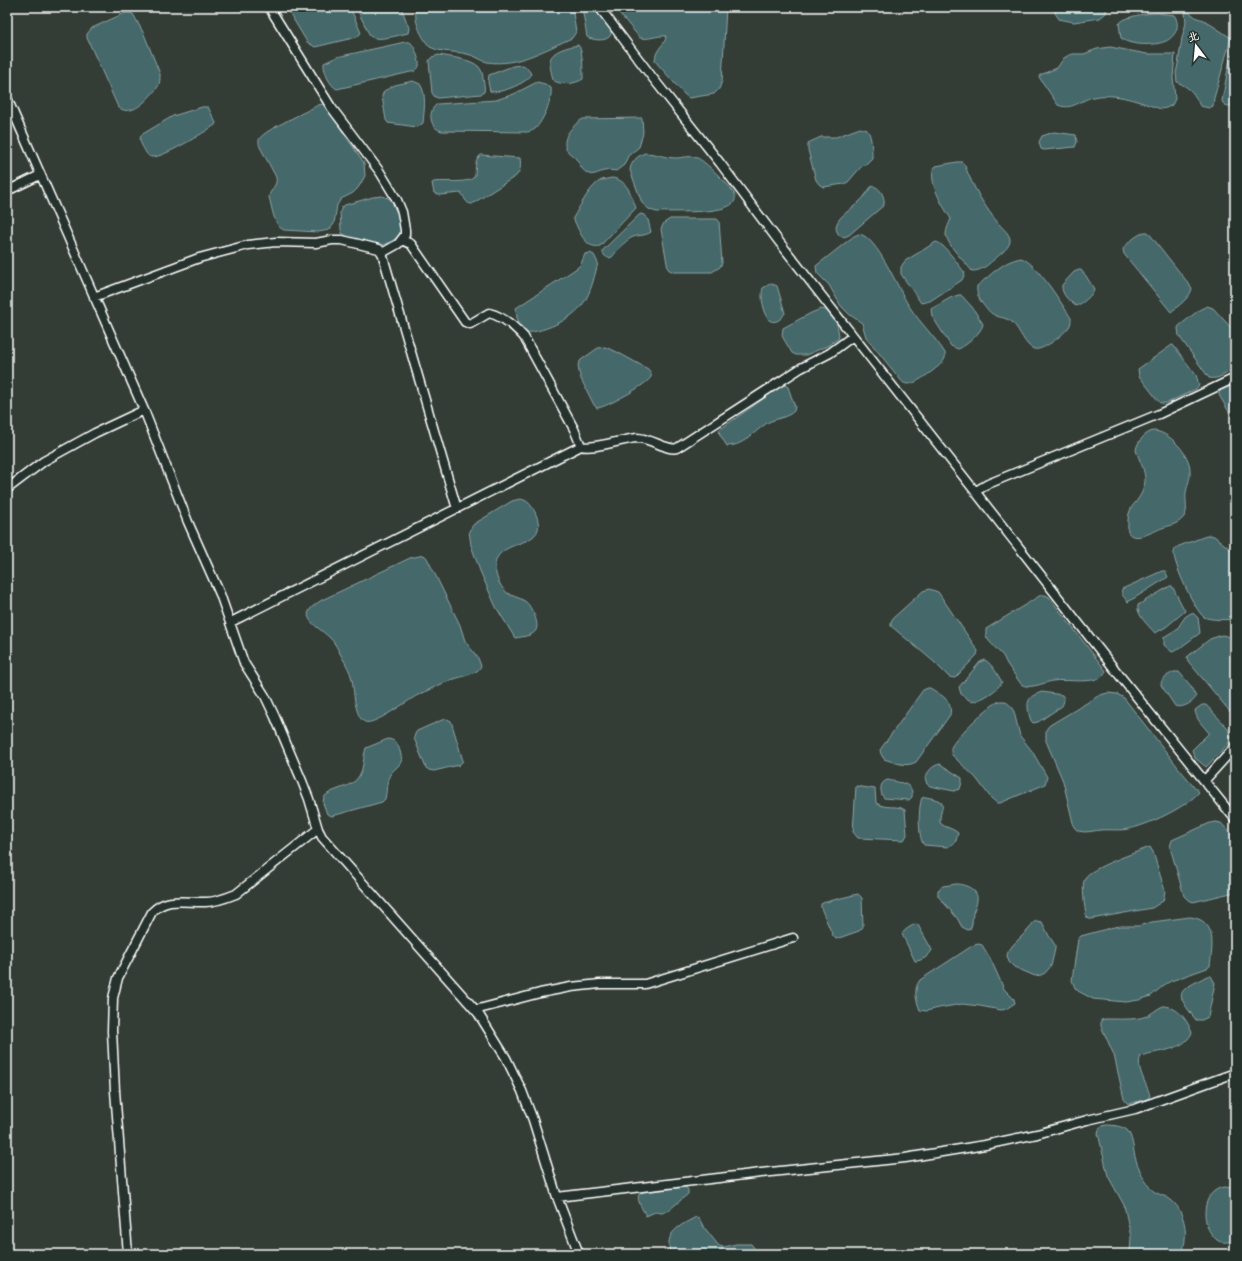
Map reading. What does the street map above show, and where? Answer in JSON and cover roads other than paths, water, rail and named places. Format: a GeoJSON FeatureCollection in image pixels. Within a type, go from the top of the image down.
{"type":"FeatureCollection","features":[{"type":"Feature","properties":{"kind":"street"},"geometry":{"type":"LineString","coordinates":[[269,7],[331,107],[380,172],[395,195],[402,212],[405,236],[398,244],[382,253]]}},
{"type":"Feature","properties":{"kind":"street"},"geometry":{"type":"LineString","coordinates":[[599,7],[777,239],[1120,676],[1235,819]]}},
{"type":"Feature","properties":{"kind":"street"},"geometry":{"type":"LineString","coordinates":[[7,98],[144,410],[188,522],[213,576],[231,622],[244,663],[270,707],[302,781],[318,829],[328,843],[475,1010],[498,1045],[522,1091],[533,1120],[557,1197],[579,1254]]}},
{"type":"Feature","properties":{"kind":"street"},"geometry":{"type":"LineString","coordinates":[[7,191],[40,175]]}},
{"type":"Feature","properties":{"kind":"street"},"geometry":{"type":"LineString","coordinates":[[94,297],[199,258],[256,244],[276,242],[316,243],[342,240],[379,249],[382,253],[457,509]]}},
{"type":"Feature","properties":{"kind":"street"},"geometry":{"type":"LineString","coordinates":[[402,240],[411,244],[465,322],[470,324],[488,313],[496,315],[519,331],[574,429],[581,446]]}},
{"type":"Feature","properties":{"kind":"street"},"geometry":{"type":"LineString","coordinates":[[231,622],[581,446],[586,448],[638,438],[651,440],[671,449],[676,448],[801,368],[830,353],[853,336]]}},
{"type":"Feature","properties":{"kind":"street"},"geometry":{"type":"LineString","coordinates":[[976,491],[988,484],[1159,414],[1235,378]]}},
{"type":"Feature","properties":{"kind":"street"},"geometry":{"type":"LineString","coordinates":[[7,489],[44,461],[94,433],[144,410]]}},
{"type":"Feature","properties":{"kind":"street"},"geometry":{"type":"LineString","coordinates":[[1205,780],[1235,747]]}},
{"type":"Feature","properties":{"kind":"street"},"geometry":{"type":"LineString","coordinates":[[128,1254],[112,1031],[113,998],[118,978],[152,912],[155,909],[162,904],[174,901],[210,902],[222,900],[236,894],[318,829]]}},
{"type":"Feature","properties":{"kind":"street"},"geometry":{"type":"LineString","coordinates":[[475,1010],[540,993],[571,987],[600,984],[645,984],[793,938]]}},
{"type":"Feature","properties":{"kind":"street"},"geometry":{"type":"LineString","coordinates":[[557,1197],[905,1158],[984,1145],[1037,1134],[1087,1120],[1135,1109],[1235,1074]]}},
{"type":"Feature","properties":{"kind":"water"},"geometry":{"type":"Polygon","coordinates":[[[286,7],[350,7],[361,33],[357,37],[315,47],[307,42],[286,7]]]}},
{"type":"Feature","properties":{"kind":"water"},"geometry":{"type":"Polygon","coordinates":[[[356,7],[401,7],[409,28],[408,33],[388,38],[373,38],[370,36],[356,7]]]}},
{"type":"Feature","properties":{"kind":"water"},"geometry":{"type":"Polygon","coordinates":[[[417,7],[572,7],[576,32],[572,38],[542,52],[520,60],[498,63],[487,62],[470,55],[430,47],[421,34],[417,23],[417,7]]]}},
{"type":"Feature","properties":{"kind":"water"},"geometry":{"type":"Polygon","coordinates":[[[582,7],[594,7],[609,25],[611,33],[610,36],[603,40],[587,37],[582,7]]]}},
{"type":"Feature","properties":{"kind":"water"},"geometry":{"type":"Polygon","coordinates":[[[614,7],[726,7],[722,81],[719,89],[714,94],[689,98],[655,61],[658,50],[666,39],[666,36],[640,38],[614,7]]]}},
{"type":"Feature","properties":{"kind":"water"},"geometry":{"type":"Polygon","coordinates":[[[1055,7],[1107,7],[1106,13],[1100,18],[1074,22],[1059,19],[1055,13],[1055,7]]]}},
{"type":"Feature","properties":{"kind":"water"},"geometry":{"type":"Polygon","coordinates":[[[1185,12],[1204,20],[1231,38],[1213,106],[1209,108],[1200,106],[1192,92],[1177,82],[1176,73],[1186,23],[1185,12]]]}},
{"type":"Feature","properties":{"kind":"water"},"geometry":{"type":"Polygon","coordinates":[[[125,13],[133,14],[144,34],[160,74],[160,80],[157,88],[141,105],[132,110],[123,110],[118,107],[87,38],[87,34],[92,28],[125,13]]]}},
{"type":"Feature","properties":{"kind":"water"},"geometry":{"type":"Polygon","coordinates":[[[1158,13],[1174,15],[1176,19],[1176,30],[1170,39],[1156,44],[1136,44],[1125,41],[1121,38],[1119,24],[1122,21],[1137,16],[1158,13]]]}},
{"type":"Feature","properties":{"kind":"water"},"geometry":{"type":"Polygon","coordinates":[[[405,42],[411,43],[417,54],[419,66],[415,71],[337,89],[332,85],[328,78],[324,63],[337,57],[405,42]]]}},
{"type":"Feature","properties":{"kind":"water"},"geometry":{"type":"Polygon","coordinates":[[[578,45],[582,55],[583,79],[568,84],[556,82],[553,80],[550,63],[553,55],[560,50],[578,45]]]}},
{"type":"Feature","properties":{"kind":"water"},"geometry":{"type":"Polygon","coordinates":[[[1110,47],[1147,54],[1175,54],[1173,78],[1175,99],[1172,105],[1161,109],[1128,98],[1102,96],[1088,98],[1068,107],[1058,105],[1039,77],[1040,75],[1057,68],[1064,58],[1069,55],[1084,54],[1097,49],[1110,47]]]}},
{"type":"Feature","properties":{"kind":"water"},"geometry":{"type":"Polygon","coordinates":[[[1233,54],[1235,54],[1235,106],[1229,106],[1224,104],[1222,101],[1230,58],[1233,54]]]}},
{"type":"Feature","properties":{"kind":"water"},"geometry":{"type":"Polygon","coordinates":[[[439,55],[476,64],[482,73],[484,92],[481,94],[435,97],[432,93],[429,61],[432,57],[439,55]]]}},
{"type":"Feature","properties":{"kind":"water"},"geometry":{"type":"Polygon","coordinates":[[[513,66],[525,66],[530,72],[531,75],[528,78],[518,85],[505,90],[494,92],[490,91],[488,82],[489,75],[513,66]]]}},
{"type":"Feature","properties":{"kind":"water"},"geometry":{"type":"Polygon","coordinates":[[[413,81],[420,84],[424,93],[423,123],[417,127],[388,123],[386,120],[382,96],[384,91],[395,85],[413,81]]]}},
{"type":"Feature","properties":{"kind":"water"},"geometry":{"type":"Polygon","coordinates":[[[537,82],[545,84],[551,88],[551,93],[549,104],[544,115],[532,131],[442,131],[437,129],[432,122],[432,109],[438,104],[496,100],[514,94],[537,82]]]}},
{"type":"Feature","properties":{"kind":"water"},"geometry":{"type":"Polygon","coordinates":[[[324,104],[364,163],[365,176],[358,188],[353,193],[341,199],[337,205],[334,224],[329,230],[318,232],[284,230],[276,221],[269,197],[276,183],[276,177],[260,147],[259,140],[270,130],[318,105],[324,104]]]}},
{"type":"Feature","properties":{"kind":"water"},"geometry":{"type":"Polygon","coordinates":[[[202,107],[208,107],[216,123],[215,125],[184,144],[165,153],[152,157],[147,154],[142,146],[140,139],[141,135],[173,116],[202,107]]]}},
{"type":"Feature","properties":{"kind":"water"},"geometry":{"type":"Polygon","coordinates":[[[642,118],[643,133],[639,147],[628,156],[624,165],[616,171],[607,170],[595,174],[589,174],[583,170],[577,160],[566,149],[565,140],[569,131],[583,119],[642,118]]]}},
{"type":"Feature","properties":{"kind":"water"},"geometry":{"type":"Polygon","coordinates":[[[860,128],[866,129],[869,132],[872,158],[861,167],[848,182],[823,187],[816,180],[808,150],[808,143],[821,137],[836,137],[860,128]]]}},
{"type":"Feature","properties":{"kind":"water"},"geometry":{"type":"Polygon","coordinates":[[[1054,132],[1076,135],[1077,142],[1075,147],[1041,149],[1039,142],[1042,136],[1054,132]]]}},
{"type":"Feature","properties":{"kind":"water"},"geometry":{"type":"Polygon","coordinates":[[[645,153],[671,158],[697,158],[705,163],[732,190],[735,195],[735,201],[729,206],[710,211],[657,212],[650,210],[642,203],[630,170],[635,160],[645,153]]]}},
{"type":"Feature","properties":{"kind":"water"},"geometry":{"type":"Polygon","coordinates":[[[481,155],[520,158],[520,170],[516,176],[472,204],[466,202],[461,193],[439,195],[434,193],[432,183],[434,182],[457,182],[473,178],[475,175],[476,161],[481,155]]]}},
{"type":"Feature","properties":{"kind":"water"},"geometry":{"type":"Polygon","coordinates":[[[962,162],[965,166],[984,204],[1010,239],[1009,245],[1003,252],[985,267],[976,271],[972,271],[953,249],[947,239],[946,231],[951,219],[938,196],[933,183],[933,170],[936,166],[962,162]]]}},
{"type":"Feature","properties":{"kind":"water"},"geometry":{"type":"Polygon","coordinates":[[[612,178],[617,179],[625,185],[636,208],[600,246],[590,245],[586,242],[573,218],[594,186],[602,180],[612,178]]]}},
{"type":"Feature","properties":{"kind":"water"},"geometry":{"type":"Polygon","coordinates":[[[873,186],[882,193],[884,205],[849,235],[844,237],[840,236],[836,226],[838,221],[864,197],[873,186]]]}},
{"type":"Feature","properties":{"kind":"water"},"geometry":{"type":"Polygon","coordinates":[[[382,196],[391,199],[397,207],[402,227],[398,237],[380,246],[367,241],[348,237],[342,233],[340,212],[342,207],[373,197],[382,196]]]}},
{"type":"Feature","properties":{"kind":"water"},"geometry":{"type":"Polygon","coordinates":[[[641,214],[648,220],[651,232],[633,237],[621,246],[612,257],[609,258],[605,256],[603,250],[641,214]]]}},
{"type":"Feature","properties":{"kind":"water"},"geometry":{"type":"Polygon","coordinates":[[[670,219],[717,219],[719,221],[722,263],[720,267],[712,272],[673,272],[668,269],[661,229],[664,223],[670,219]]]}},
{"type":"Feature","properties":{"kind":"water"},"geometry":{"type":"Polygon","coordinates":[[[1145,232],[1148,232],[1192,288],[1187,298],[1171,312],[1124,254],[1123,249],[1127,244],[1145,232]]]}},
{"type":"Feature","properties":{"kind":"water"},"geometry":{"type":"Polygon","coordinates":[[[859,234],[866,237],[873,244],[887,265],[909,306],[945,353],[945,359],[942,363],[928,375],[911,384],[903,383],[866,337],[862,323],[850,315],[841,306],[829,285],[817,273],[816,266],[854,236],[859,234]]]}},
{"type":"Feature","properties":{"kind":"water"},"geometry":{"type":"Polygon","coordinates":[[[936,242],[947,250],[965,273],[962,280],[930,301],[921,303],[901,274],[901,267],[905,261],[936,242]]]}},
{"type":"Feature","properties":{"kind":"water"},"geometry":{"type":"Polygon","coordinates":[[[590,253],[594,255],[598,263],[590,290],[581,306],[568,318],[560,322],[542,330],[525,333],[517,318],[516,308],[577,268],[581,264],[585,254],[590,253]]]}},
{"type":"Feature","properties":{"kind":"water"},"geometry":{"type":"Polygon","coordinates":[[[1021,258],[1027,261],[1041,275],[1071,318],[1070,326],[1063,334],[1053,342],[1038,349],[1034,349],[1028,345],[1011,321],[992,314],[979,299],[977,290],[977,286],[1003,265],[1021,258]]]}},
{"type":"Feature","properties":{"kind":"water"},"geometry":{"type":"Polygon","coordinates":[[[1081,270],[1086,276],[1094,289],[1087,299],[1076,306],[1068,300],[1064,294],[1062,285],[1074,272],[1081,270]]]}},
{"type":"Feature","properties":{"kind":"water"},"geometry":{"type":"Polygon","coordinates":[[[770,284],[777,286],[785,313],[782,318],[773,322],[769,320],[762,300],[763,288],[770,284]]]}},
{"type":"Feature","properties":{"kind":"water"},"geometry":{"type":"Polygon","coordinates":[[[961,295],[972,307],[983,324],[980,331],[973,339],[958,349],[951,346],[932,316],[931,309],[952,297],[961,295]]]}},
{"type":"Feature","properties":{"kind":"water"},"geometry":{"type":"Polygon","coordinates":[[[1207,306],[1213,308],[1235,332],[1235,367],[1223,376],[1216,378],[1209,378],[1179,336],[1178,328],[1199,310],[1207,306]]]}},
{"type":"Feature","properties":{"kind":"water"},"geometry":{"type":"Polygon","coordinates":[[[821,309],[826,310],[837,323],[838,339],[827,346],[806,355],[796,355],[792,353],[782,336],[783,328],[821,309]]]}},
{"type":"Feature","properties":{"kind":"water"},"geometry":{"type":"Polygon","coordinates":[[[1172,345],[1196,375],[1199,385],[1196,389],[1167,403],[1160,403],[1139,376],[1138,369],[1172,345]]]}},
{"type":"Feature","properties":{"kind":"water"},"geometry":{"type":"Polygon","coordinates":[[[605,347],[648,369],[651,373],[651,377],[642,385],[626,395],[597,408],[581,379],[578,365],[581,360],[598,348],[605,347]]]}},
{"type":"Feature","properties":{"kind":"water"},"geometry":{"type":"Polygon","coordinates":[[[783,385],[788,387],[795,407],[794,411],[786,416],[771,421],[740,443],[727,446],[720,435],[719,430],[783,385]]]}},
{"type":"Feature","properties":{"kind":"water"},"geometry":{"type":"Polygon","coordinates":[[[1231,386],[1235,387],[1235,422],[1219,395],[1220,390],[1231,386]]]}},
{"type":"Feature","properties":{"kind":"water"},"geometry":{"type":"Polygon","coordinates":[[[1153,431],[1166,435],[1178,444],[1189,464],[1190,473],[1186,493],[1186,513],[1181,520],[1175,524],[1144,535],[1135,536],[1128,532],[1128,516],[1131,508],[1141,495],[1145,482],[1143,470],[1136,450],[1142,438],[1153,431]]]}},
{"type":"Feature","properties":{"kind":"water"},"geometry":{"type":"Polygon","coordinates":[[[520,499],[529,503],[535,512],[539,524],[537,533],[531,538],[505,550],[498,556],[495,565],[498,580],[501,586],[508,594],[524,600],[527,603],[534,614],[536,621],[537,626],[534,632],[527,636],[515,638],[496,607],[480,571],[471,545],[469,531],[474,524],[512,501],[520,499]]]}},
{"type":"Feature","properties":{"kind":"water"},"geometry":{"type":"Polygon","coordinates":[[[1209,535],[1214,536],[1235,553],[1235,619],[1224,620],[1204,617],[1190,597],[1177,566],[1174,550],[1179,546],[1209,535]]]}},
{"type":"Feature","properties":{"kind":"water"},"geometry":{"type":"Polygon","coordinates":[[[424,555],[427,558],[460,625],[465,641],[478,658],[481,666],[478,670],[472,673],[418,695],[383,717],[365,722],[361,719],[357,709],[352,679],[348,668],[333,641],[310,620],[308,615],[309,611],[322,600],[410,558],[424,555]]]}},
{"type":"Feature","properties":{"kind":"water"},"geometry":{"type":"Polygon","coordinates":[[[1165,571],[1168,577],[1128,602],[1123,596],[1122,589],[1165,571]]]}},
{"type":"Feature","properties":{"kind":"water"},"geometry":{"type":"Polygon","coordinates":[[[1172,586],[1185,611],[1166,627],[1155,633],[1146,624],[1139,613],[1138,605],[1172,586]]]}},
{"type":"Feature","properties":{"kind":"water"},"geometry":{"type":"Polygon","coordinates":[[[929,589],[938,592],[978,651],[977,655],[955,678],[949,677],[933,661],[891,626],[893,618],[923,591],[929,589]]]}},
{"type":"Feature","properties":{"kind":"water"},"geometry":{"type":"Polygon","coordinates":[[[1041,595],[1049,597],[1106,671],[1099,679],[1052,681],[1032,686],[1024,686],[1007,664],[1003,656],[989,641],[986,636],[986,629],[1041,595]]]}},
{"type":"Feature","properties":{"kind":"water"},"geometry":{"type":"Polygon","coordinates":[[[1191,613],[1198,618],[1200,633],[1172,652],[1164,645],[1164,637],[1177,629],[1185,617],[1191,613]]]}},
{"type":"Feature","properties":{"kind":"water"},"geometry":{"type":"Polygon","coordinates":[[[1222,635],[1235,638],[1235,713],[1232,714],[1188,661],[1187,657],[1210,639],[1222,635]]]}},
{"type":"Feature","properties":{"kind":"water"},"geometry":{"type":"Polygon","coordinates":[[[985,660],[993,667],[1002,682],[989,694],[972,702],[961,694],[959,687],[980,662],[985,660]]]}},
{"type":"Feature","properties":{"kind":"water"},"geometry":{"type":"Polygon","coordinates":[[[1174,672],[1179,672],[1190,685],[1196,697],[1187,705],[1180,707],[1175,706],[1161,685],[1167,676],[1174,672]]]}},
{"type":"Feature","properties":{"kind":"water"},"geometry":{"type":"Polygon","coordinates":[[[928,688],[945,698],[950,705],[950,715],[916,762],[912,764],[904,764],[884,759],[880,750],[923,690],[928,688]]]}},
{"type":"Feature","properties":{"kind":"water"},"geometry":{"type":"Polygon","coordinates":[[[1042,692],[1062,695],[1064,702],[1062,706],[1038,722],[1033,723],[1029,714],[1028,702],[1031,697],[1042,692]]]}},
{"type":"Feature","properties":{"kind":"water"},"geometry":{"type":"Polygon","coordinates":[[[1108,693],[1117,694],[1124,698],[1199,792],[1176,810],[1145,824],[1124,830],[1082,832],[1074,827],[1063,781],[1046,741],[1046,732],[1050,725],[1100,695],[1108,693]]]}},
{"type":"Feature","properties":{"kind":"water"},"geometry":{"type":"Polygon","coordinates":[[[1000,701],[1005,701],[1013,708],[1020,736],[1032,751],[1047,777],[1045,784],[997,803],[991,798],[976,778],[952,755],[951,747],[960,735],[974,721],[1000,701]]]}},
{"type":"Feature","properties":{"kind":"water"},"geometry":{"type":"Polygon","coordinates":[[[1202,705],[1206,705],[1227,727],[1231,737],[1229,743],[1206,767],[1195,758],[1192,750],[1209,733],[1200,722],[1195,710],[1202,705]]]}},
{"type":"Feature","properties":{"kind":"water"},"geometry":{"type":"Polygon","coordinates":[[[447,719],[451,721],[463,761],[459,765],[434,771],[429,770],[426,768],[414,738],[415,734],[417,731],[447,719]]]}},
{"type":"Feature","properties":{"kind":"water"},"geometry":{"type":"Polygon","coordinates":[[[388,739],[395,741],[397,744],[402,760],[389,776],[385,799],[382,802],[332,816],[327,814],[323,803],[324,797],[356,780],[362,770],[366,748],[388,739]]]}},
{"type":"Feature","properties":{"kind":"water"},"geometry":{"type":"Polygon","coordinates":[[[940,764],[962,778],[960,789],[954,791],[927,784],[925,778],[928,773],[933,767],[940,764]]]}},
{"type":"Feature","properties":{"kind":"water"},"geometry":{"type":"Polygon","coordinates":[[[888,780],[905,784],[911,788],[912,797],[909,800],[884,798],[881,793],[881,786],[883,782],[888,780]]]}},
{"type":"Feature","properties":{"kind":"water"},"geometry":{"type":"Polygon","coordinates":[[[856,786],[875,789],[876,803],[880,805],[899,807],[905,810],[907,835],[904,840],[858,838],[853,832],[856,786]]]}},
{"type":"Feature","properties":{"kind":"water"},"geometry":{"type":"Polygon","coordinates":[[[926,797],[942,803],[940,823],[958,833],[956,841],[948,847],[924,845],[922,842],[919,823],[920,808],[922,798],[926,797]]]}},
{"type":"Feature","properties":{"kind":"water"},"geometry":{"type":"Polygon","coordinates":[[[1215,822],[1221,823],[1235,838],[1235,892],[1193,902],[1184,896],[1170,847],[1172,840],[1215,822]]]}},
{"type":"Feature","properties":{"kind":"water"},"geometry":{"type":"Polygon","coordinates":[[[1150,847],[1153,852],[1165,891],[1163,901],[1152,908],[1089,919],[1086,916],[1083,886],[1085,878],[1104,865],[1150,847]]]}},
{"type":"Feature","properties":{"kind":"water"},"geometry":{"type":"Polygon","coordinates":[[[956,884],[971,888],[977,896],[977,904],[973,913],[972,925],[968,930],[962,927],[957,918],[938,896],[938,890],[943,886],[956,884]]]}},
{"type":"Feature","properties":{"kind":"water"},"geometry":{"type":"Polygon","coordinates":[[[858,894],[862,898],[863,927],[859,931],[836,939],[833,936],[821,908],[821,904],[858,894]]]}},
{"type":"Feature","properties":{"kind":"water"},"geometry":{"type":"Polygon","coordinates":[[[1190,917],[1199,919],[1205,923],[1209,929],[1212,951],[1210,966],[1207,968],[1171,981],[1151,996],[1126,1002],[1093,999],[1075,988],[1072,980],[1078,939],[1081,936],[1114,927],[1139,926],[1152,922],[1190,917]]]}},
{"type":"Feature","properties":{"kind":"water"},"geometry":{"type":"Polygon","coordinates":[[[1036,921],[1042,922],[1055,945],[1055,949],[1051,966],[1045,973],[1035,976],[1014,967],[1009,962],[1007,956],[1013,945],[1036,921]]]}},
{"type":"Feature","properties":{"kind":"water"},"geometry":{"type":"Polygon","coordinates":[[[916,924],[932,950],[925,958],[915,961],[902,934],[906,929],[916,924]]]}},
{"type":"Feature","properties":{"kind":"water"},"geometry":{"type":"Polygon","coordinates":[[[978,944],[982,945],[990,958],[1004,989],[1014,999],[1015,1003],[1006,1009],[1001,1010],[962,1004],[926,1011],[920,1010],[916,998],[916,987],[920,980],[972,946],[978,944]]]}},
{"type":"Feature","properties":{"kind":"water"},"geometry":{"type":"Polygon","coordinates":[[[1207,976],[1211,976],[1215,983],[1208,1017],[1202,1020],[1196,1020],[1184,1003],[1182,994],[1189,986],[1207,976]]]}},
{"type":"Feature","properties":{"kind":"water"},"geometry":{"type":"Polygon","coordinates":[[[1163,1006],[1177,1011],[1185,1019],[1192,1033],[1188,1039],[1176,1047],[1141,1056],[1139,1065],[1140,1071],[1150,1096],[1147,1099],[1128,1104],[1124,1099],[1114,1055],[1101,1026],[1101,1020],[1140,1018],[1149,1015],[1163,1006]]]}},
{"type":"Feature","properties":{"kind":"water"},"geometry":{"type":"Polygon","coordinates":[[[1106,1125],[1120,1127],[1127,1130],[1132,1140],[1135,1157],[1139,1168],[1150,1188],[1154,1192],[1173,1201],[1180,1210],[1185,1228],[1185,1243],[1182,1254],[1130,1254],[1131,1237],[1124,1205],[1108,1176],[1098,1133],[1100,1127],[1106,1125]]]}},
{"type":"Feature","properties":{"kind":"water"},"geometry":{"type":"Polygon","coordinates":[[[686,1187],[688,1194],[669,1210],[662,1213],[655,1212],[646,1216],[639,1202],[639,1194],[643,1192],[686,1187]]]}},
{"type":"Feature","properties":{"kind":"water"},"geometry":{"type":"Polygon","coordinates":[[[1224,1187],[1235,1188],[1235,1242],[1223,1242],[1217,1240],[1211,1234],[1205,1219],[1205,1210],[1210,1195],[1216,1190],[1224,1187]]]}},
{"type":"Feature","properties":{"kind":"water"},"geometry":{"type":"Polygon","coordinates":[[[696,1217],[699,1218],[703,1226],[719,1246],[724,1247],[736,1244],[751,1244],[757,1254],[671,1254],[669,1240],[671,1235],[679,1227],[696,1217]]]}}]}
